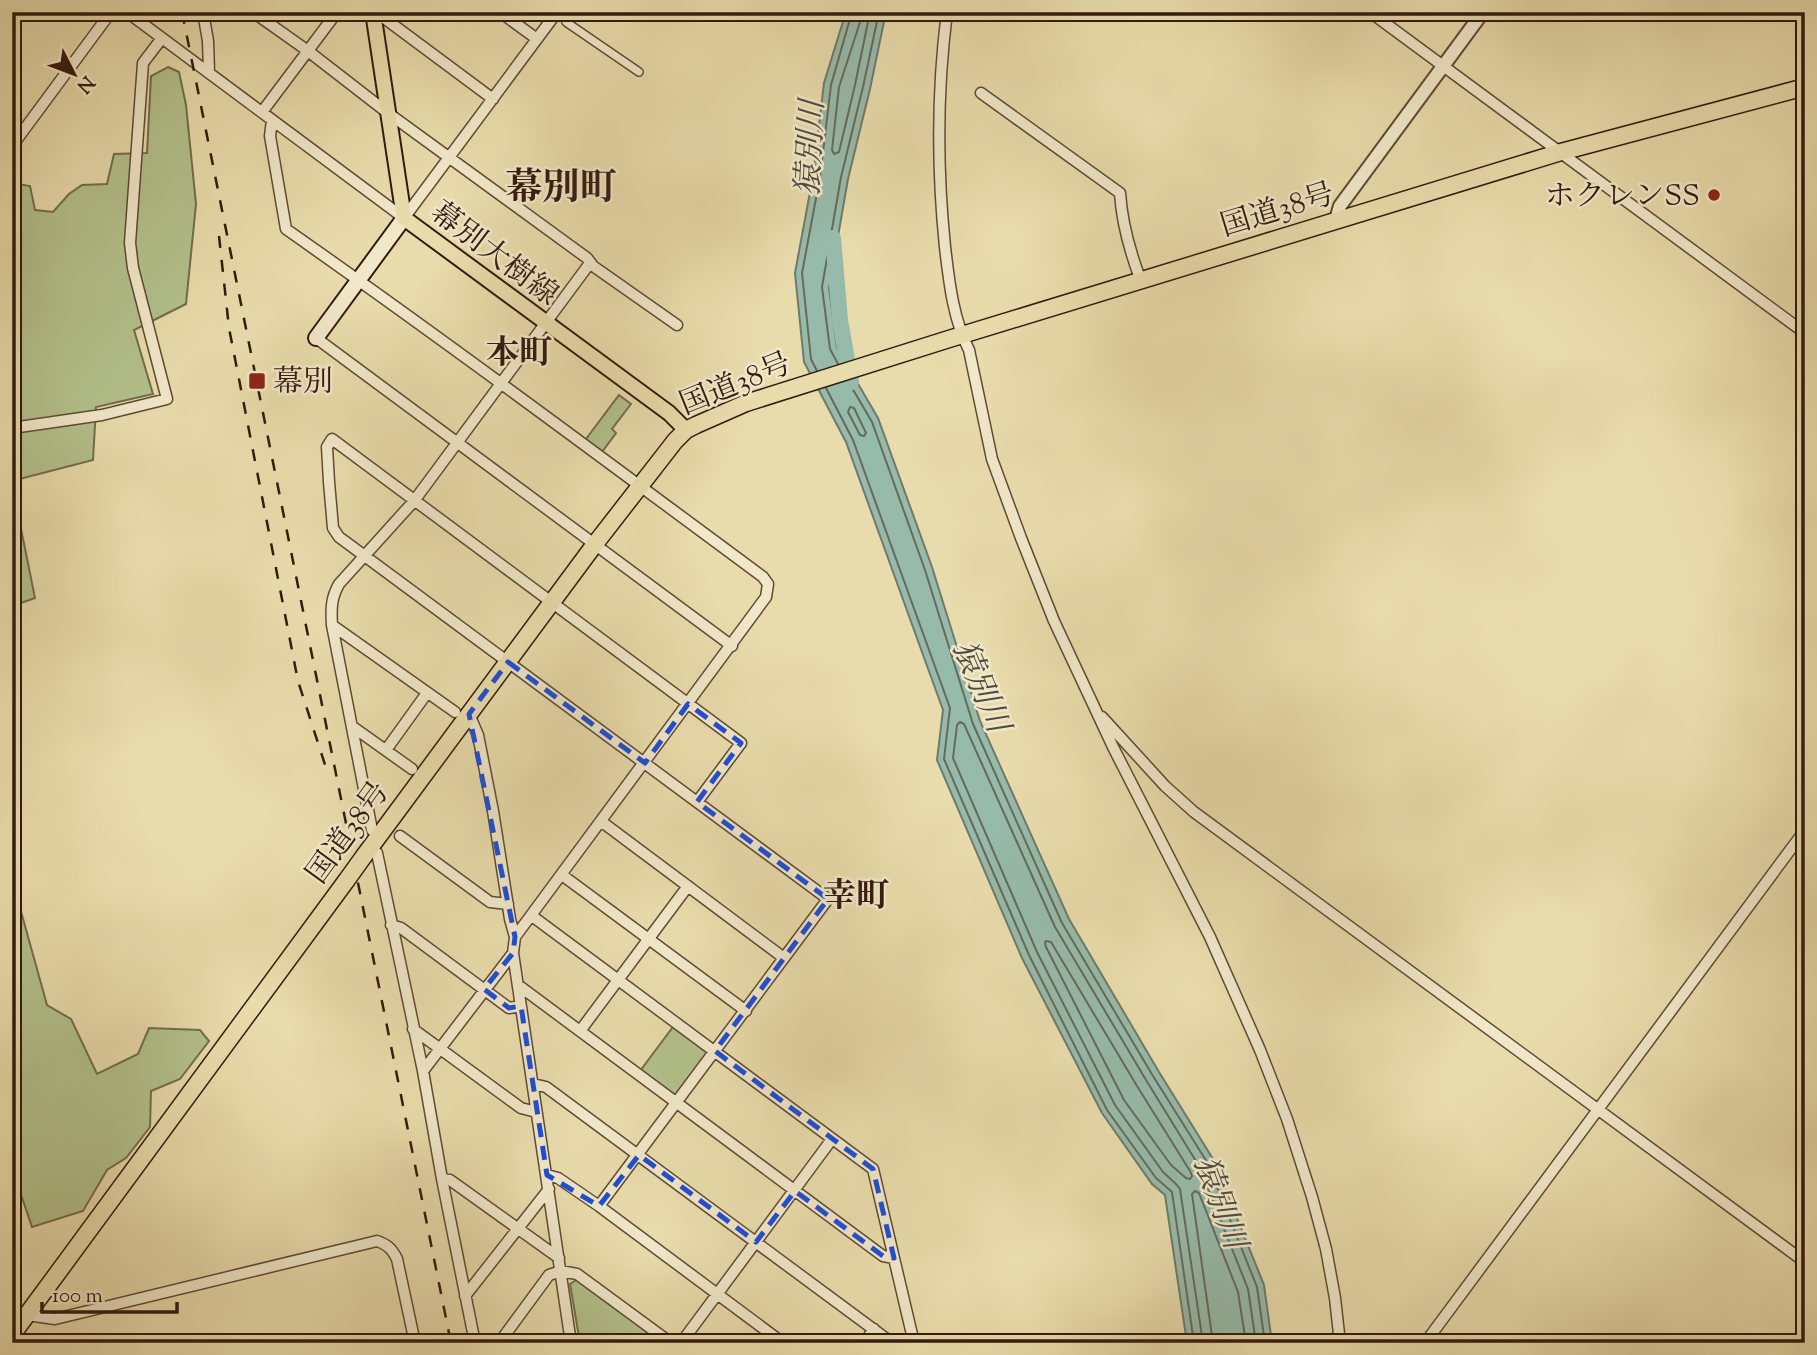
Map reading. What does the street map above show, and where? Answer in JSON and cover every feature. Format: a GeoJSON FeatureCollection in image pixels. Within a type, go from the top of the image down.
{"type":"FeatureCollection","features":[{"type":"Feature","properties":{"kind":"highway","name":"国道38号"},"geometry":{"type":"LineString","coordinates":[[12,1335],[346,881],[371,855],[462,713],[508,662],[595,544],[686,430],[746,403],[1336,220],[1561,152],[1805,87]]}},
{"type":"Feature","properties":{"kind":"main road","name":"幕別大樹線"},"geometry":{"type":"LineString","coordinates":[[375,12],[404,218],[669,414],[686,430]]}},
{"type":"Feature","properties":{"kind":"main road"},"geometry":{"type":"LineString","coordinates":[[316,338],[404,218]]}},
{"type":"Feature","properties":{"kind":"street"},"geometry":{"type":"LineString","coordinates":[[12,146],[111,12]]}},
{"type":"Feature","properties":{"kind":"street"},"geometry":{"type":"LineString","coordinates":[[127,12],[404,218],[557,12]]}},
{"type":"Feature","properties":{"kind":"street"},"geometry":{"type":"LineString","coordinates":[[203,12],[209,72]]}},
{"type":"Feature","properties":{"kind":"street"},"geometry":{"type":"LineString","coordinates":[[253,12],[677,325]]}},
{"type":"Feature","properties":{"kind":"street"},"geometry":{"type":"LineString","coordinates":[[262,112],[337,12]]}},
{"type":"Feature","properties":{"kind":"street"},"geometry":{"type":"LineString","coordinates":[[375,12],[493,99]]}},
{"type":"Feature","properties":{"kind":"street"},"geometry":{"type":"LineString","coordinates":[[500,12],[537,39]]}},
{"type":"Feature","properties":{"kind":"street"},"geometry":{"type":"LineString","coordinates":[[947,12],[939,120],[941,211],[955,337],[970,350],[992,459],[1054,621],[1113,747],[1215,948],[1287,1119],[1326,1249],[1340,1343]]}},
{"type":"Feature","properties":{"kind":"street"},"geometry":{"type":"LineString","coordinates":[[1370,12],[1805,333]]}},
{"type":"Feature","properties":{"kind":"street"},"geometry":{"type":"LineString","coordinates":[[1336,220],[1340,206],[1483,12]]}},
{"type":"Feature","properties":{"kind":"street"},"geometry":{"type":"LineString","coordinates":[[566,22],[639,72]]}},
{"type":"Feature","properties":{"kind":"street"},"geometry":{"type":"LineString","coordinates":[[12,428],[102,415],[167,399],[133,268],[130,243],[143,63],[162,38]]}},
{"type":"Feature","properties":{"kind":"street"},"geometry":{"type":"LineString","coordinates":[[981,93],[1119,193],[1129,248],[1141,281]]}},
{"type":"Feature","properties":{"kind":"street"},"geometry":{"type":"LineString","coordinates":[[272,120],[270,136],[286,229],[640,486],[763,577],[768,584],[766,597],[732,646],[515,937]]}},
{"type":"Feature","properties":{"kind":"street"},"geometry":{"type":"LineString","coordinates":[[372,830],[332,625],[333,594],[414,501],[590,263]]}},
{"type":"Feature","properties":{"kind":"street"},"geometry":{"type":"LineString","coordinates":[[316,338],[732,646]]}},
{"type":"Feature","properties":{"kind":"street"},"geometry":{"type":"LineString","coordinates":[[600,1206],[828,899],[339,537],[333,528],[327,447],[332,439],[741,743],[697,802]]}},
{"type":"Feature","properties":{"kind":"street"},"geometry":{"type":"LineString","coordinates":[[332,625],[427,693],[462,713],[478,736],[515,937],[513,953],[571,1343]]}},
{"type":"Feature","properties":{"kind":"street"},"geometry":{"type":"LineString","coordinates":[[386,750],[427,693]]}},
{"type":"Feature","properties":{"kind":"street"},"geometry":{"type":"LineString","coordinates":[[1097,712],[1165,786],[1194,812],[1805,1262]]}},
{"type":"Feature","properties":{"kind":"street"},"geometry":{"type":"LineString","coordinates":[[353,727],[412,769]]}},
{"type":"Feature","properties":{"kind":"street"},"geometry":{"type":"LineString","coordinates":[[602,822],[784,958]]}},
{"type":"Feature","properties":{"kind":"street"},"geometry":{"type":"LineString","coordinates":[[1425,1343],[1805,830]]}},
{"type":"Feature","properties":{"kind":"street"},"geometry":{"type":"LineString","coordinates":[[400,836],[490,902],[508,904]]}},
{"type":"Feature","properties":{"kind":"street"},"geometry":{"type":"LineString","coordinates":[[371,855],[391,925],[423,1071],[475,1343]]}},
{"type":"Feature","properties":{"kind":"street"},"geometry":{"type":"LineString","coordinates":[[562,875],[746,1011]]}},
{"type":"Feature","properties":{"kind":"street"},"geometry":{"type":"LineString","coordinates":[[580,1031],[688,886]]}},
{"type":"Feature","properties":{"kind":"street"},"geometry":{"type":"LineString","coordinates":[[532,916],[873,1168],[914,1343]]}},
{"type":"Feature","properties":{"kind":"street"},"geometry":{"type":"LineString","coordinates":[[391,925],[401,928],[509,1008],[521,1006]]}},
{"type":"Feature","properties":{"kind":"street"},"geometry":{"type":"LineString","coordinates":[[423,1071],[513,953]]}},
{"type":"Feature","properties":{"kind":"street"},"geometry":{"type":"LineString","coordinates":[[518,985],[883,1256],[894,1258]]}},
{"type":"Feature","properties":{"kind":"street"},"geometry":{"type":"LineString","coordinates":[[413,1029],[522,1108],[536,1112]]}},
{"type":"Feature","properties":{"kind":"street"},"geometry":{"type":"LineString","coordinates":[[533,1084],[546,1087],[892,1343]]}},
{"type":"Feature","properties":{"kind":"street"},"geometry":{"type":"LineString","coordinates":[[681,1343],[832,1139]]}},
{"type":"Feature","properties":{"kind":"street"},"geometry":{"type":"LineString","coordinates":[[547,1175],[558,1178],[600,1206],[783,1343]]}},
{"type":"Feature","properties":{"kind":"street"},"geometry":{"type":"LineString","coordinates":[[442,1178],[450,1180],[559,1258]]}},
{"type":"Feature","properties":{"kind":"street"},"geometry":{"type":"LineString","coordinates":[[465,1296],[549,1189]]}},
{"type":"Feature","properties":{"kind":"street"},"geometry":{"type":"LineString","coordinates":[[27,1315],[55,1319],[377,1241],[393,1250],[397,1259],[415,1343]]}},
{"type":"Feature","properties":{"kind":"street"},"geometry":{"type":"LineString","coordinates":[[499,1343],[549,1275],[561,1271],[577,1274],[671,1343]]}},
{"type":"Feature","properties":{"kind":"street"},"geometry":{"type":"LineString","coordinates":[[863,1343],[874,1329]]}},
{"type":"Feature","properties":{"kind":"highlighted area"},"geometry":{"type":"Polygon","coordinates":[[[508,662],[645,763],[688,704],[741,743],[697,802],[828,899],[715,1051],[873,1169],[894,1258],[883,1256],[795,1191],[756,1242],[639,1155],[599,1206],[547,1175],[521,1006],[509,1008],[484,989],[513,953],[515,937],[469,714],[508,662]]]}},
{"type":"Feature","properties":{"kind":"green space"},"geometry":{"type":"Polygon","coordinates":[[[168,67],[179,72],[186,105],[196,204],[186,304],[134,330],[153,394],[96,407],[93,460],[12,481],[12,183],[30,186],[35,210],[53,212],[69,194],[82,185],[107,184],[114,154],[147,153],[151,76],[168,67]]]}},
{"type":"Feature","properties":{"kind":"green space"},"geometry":{"type":"Polygon","coordinates":[[[619,395],[631,404],[612,429],[616,433],[602,452],[586,439],[619,395]]]}},
{"type":"Feature","properties":{"kind":"green space"},"geometry":{"type":"Polygon","coordinates":[[[12,484],[35,598],[12,606],[12,484]]]}},
{"type":"Feature","properties":{"kind":"green space"},"geometry":{"type":"Polygon","coordinates":[[[12,879],[47,1005],[71,1019],[97,1074],[138,1054],[149,1028],[200,1030],[209,1041],[180,1079],[151,1091],[150,1127],[126,1158],[107,1170],[83,1211],[32,1227],[12,1168],[12,879]]]}},
{"type":"Feature","properties":{"kind":"green space"},"geometry":{"type":"Polygon","coordinates":[[[673,1027],[709,1054],[676,1098],[640,1071],[673,1027]]]}},
{"type":"Feature","properties":{"kind":"green space"},"geometry":{"type":"Polygon","coordinates":[[[578,1279],[662,1343],[580,1343],[570,1284],[578,1279]]]}},
{"type":"Feature","properties":{"kind":"water"},"geometry":{"type":"Polygon","coordinates":[[[846,12],[886,12],[848,179],[829,288],[837,348],[878,418],[932,567],[980,721],[1069,919],[1213,1159],[1264,1285],[1272,1343],[1187,1343],[1165,1195],[1152,1184],[1102,1113],[1022,958],[937,760],[943,710],[846,442],[804,362],[795,273],[813,176],[824,83],[846,12]]]}},
{"type":"Feature","properties":{"kind":"waterway","name":"猿別川"},"geometry":{"type":"LineString","coordinates":[[833,238],[840,320],[851,382]]}},
{"type":"Feature","properties":{"kind":"railway"},"geometry":{"type":"LineString","coordinates":[[182,12],[451,1343]]}},
{"type":"Feature","properties":{"kind":"railway"},"geometry":{"type":"LineString","coordinates":[[219,236],[229,328],[298,681],[328,774]]}},
{"type":"Feature","properties":{"kind":"place","name":"ホクレンSS"},"geometry":{"type":"Point","coordinates":[1714,195]}},
{"type":"Feature","properties":{"kind":"place","name":"幕別"},"geometry":{"type":"Point","coordinates":[257,381]}},
{"type":"Feature","properties":{"kind":"district","name":"幕別町"},"geometry":{"type":"Point","coordinates":[561,186]}},
{"type":"Feature","properties":{"kind":"district","name":"本町"},"geometry":{"type":"Point","coordinates":[519,351]}},
{"type":"Feature","properties":{"kind":"district","name":"幸町"},"geometry":{"type":"Point","coordinates":[856,894]}}]}
